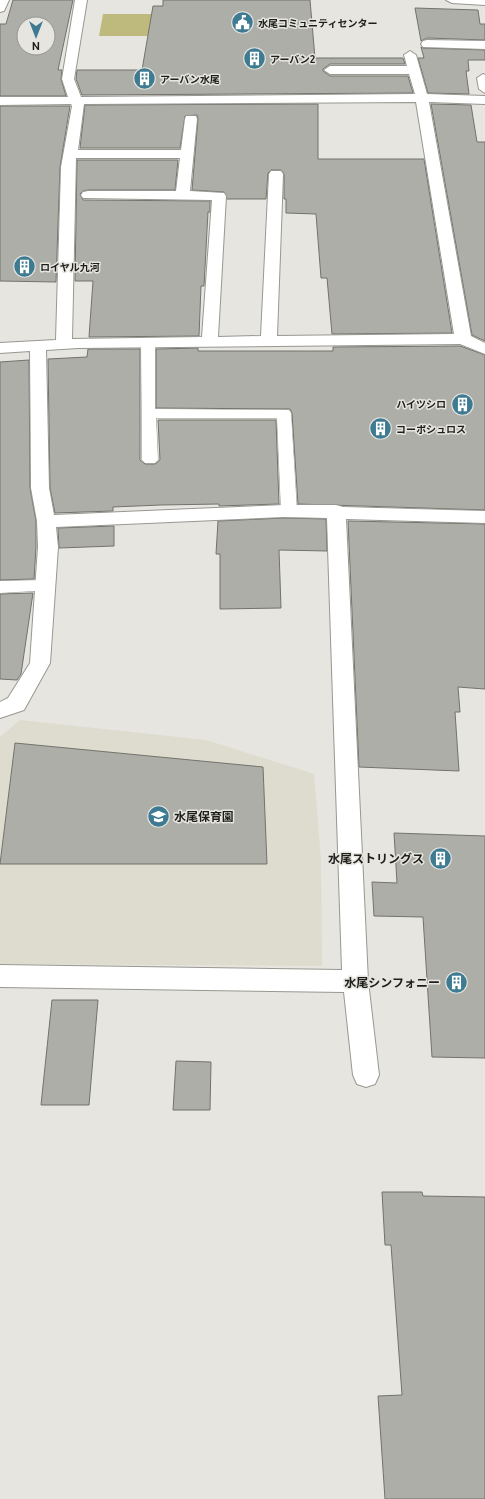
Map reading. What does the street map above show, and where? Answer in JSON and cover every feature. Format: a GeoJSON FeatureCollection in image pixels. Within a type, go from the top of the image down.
{"type":"FeatureCollection","features":[{"type":"Feature","properties":{"kind":"street"},"geometry":{"type":"LineString","coordinates":[[0,9],[3,0]]}},
{"type":"Feature","properties":{"kind":"street"},"geometry":{"type":"LineString","coordinates":[[64,343],[68,167],[78,106],[68,79],[81,0]]}},
{"type":"Feature","properties":{"kind":"street"},"geometry":{"type":"LineString","coordinates":[[452,0],[485,2]]}},
{"type":"Feature","properties":{"kind":"street"},"geometry":{"type":"LineString","coordinates":[[427,44],[485,45]]}},
{"type":"Feature","properties":{"kind":"street"},"geometry":{"type":"LineString","coordinates":[[410,55],[422,98],[463,339]]}},
{"type":"Feature","properties":{"kind":"street"},"geometry":{"type":"LineString","coordinates":[[330,70],[414,70]]}},
{"type":"Feature","properties":{"kind":"street"},"geometry":{"type":"LineString","coordinates":[[0,101],[422,98],[485,100]]}},
{"type":"Feature","properties":{"kind":"street"},"geometry":{"type":"LineString","coordinates":[[183,195],[191,119]]}},
{"type":"Feature","properties":{"kind":"street"},"geometry":{"type":"LineString","coordinates":[[70,154],[187,154]]}},
{"type":"Feature","properties":{"kind":"street"},"geometry":{"type":"LineString","coordinates":[[269,341],[276,174]]}},
{"type":"Feature","properties":{"kind":"street"},"geometry":{"type":"LineString","coordinates":[[88,195],[219,196],[210,341]]}},
{"type":"Feature","properties":{"kind":"street"},"geometry":{"type":"LineString","coordinates":[[0,348],[64,343],[463,339],[485,349]]}},
{"type":"Feature","properties":{"kind":"street"},"geometry":{"type":"LineString","coordinates":[[0,710],[16,704],[40,663],[48,547],[46,521],[40,488],[38,345]]}},
{"type":"Feature","properties":{"kind":"street"},"geometry":{"type":"LineString","coordinates":[[46,521],[289,512],[485,517]]}},
{"type":"Feature","properties":{"kind":"street"},"geometry":{"type":"LineString","coordinates":[[336,512],[355,981],[366,1075]]}},
{"type":"Feature","properties":{"kind":"street"},"geometry":{"type":"LineString","coordinates":[[0,976],[355,981]]}},
{"type":"Feature","properties":{"kind":"lane"},"geometry":{"type":"LineString","coordinates":[[148,342],[148,414],[150,460]]}},
{"type":"Feature","properties":{"kind":"lane"},"geometry":{"type":"LineString","coordinates":[[148,414],[284,413],[289,512]]}},
{"type":"Feature","properties":{"kind":"lane"},"geometry":{"type":"LineString","coordinates":[[0,587],[46,586]]}},
{"type":"Feature","properties":{"kind":"shaded area"},"geometry":{"type":"Polygon","coordinates":[[[103,14],[185,14],[183,36],[99,36],[103,14]]]}},
{"type":"Feature","properties":{"kind":"shaded area","name":"水尾保育園"},"geometry":{"type":"Polygon","coordinates":[[[20,720],[206,740],[314,774],[321,860],[322,966],[0,964],[0,737],[20,720]]]}},
{"type":"Feature","properties":{"kind":"building"},"geometry":{"type":"Polygon","coordinates":[[[13,0],[73,0],[58,70],[62,70],[61,79],[66,96],[0,96],[0,24],[6,24],[13,0]]]}},
{"type":"Feature","properties":{"kind":"building"},"geometry":{"type":"Polygon","coordinates":[[[163,0],[310,0],[315,58],[403,58],[405,64],[330,64],[323,69],[323,71],[330,76],[408,76],[413,93],[82,95],[76,79],[77,70],[142,70],[153,6],[163,6],[163,0]]]}},
{"type":"Feature","properties":{"kind":"building"},"geometry":{"type":"Polygon","coordinates":[[[415,8],[478,10],[480,24],[485,24],[485,40],[427,38],[421,41],[415,8]]]}},
{"type":"Feature","properties":{"kind":"building"},"geometry":{"type":"Polygon","coordinates":[[[421,47],[485,50],[485,60],[468,60],[469,71],[466,71],[469,94],[428,93],[418,58],[424,58],[421,47]]]}},
{"type":"Feature","properties":{"kind":"building"},"geometry":{"type":"Polygon","coordinates":[[[318,104],[318,159],[424,159],[452,333],[332,334],[327,278],[321,278],[316,214],[286,213],[286,199],[284,199],[284,174],[281,170],[271,170],[268,173],[266,199],[227,199],[224,192],[192,190],[198,119],[197,115],[185,116],[180,148],[80,148],[85,105],[318,104]]]}},
{"type":"Feature","properties":{"kind":"building"},"geometry":{"type":"Polygon","coordinates":[[[431,104],[471,105],[477,142],[485,142],[485,341],[472,335],[431,104]]]}},
{"type":"Feature","properties":{"kind":"building"},"geometry":{"type":"Polygon","coordinates":[[[0,106],[70,106],[60,167],[56,282],[0,281],[0,106]]]}},
{"type":"Feature","properties":{"kind":"building"},"geometry":{"type":"Polygon","coordinates":[[[77,160],[178,160],[175,190],[88,190],[83,191],[80,194],[83,200],[210,201],[210,212],[208,212],[204,286],[201,286],[199,336],[89,337],[93,281],[75,281],[77,160]]]}},
{"type":"Feature","properties":{"kind":"building"},"geometry":{"type":"Polygon","coordinates":[[[460,346],[485,355],[485,510],[298,504],[292,413],[290,409],[156,408],[156,349],[198,348],[198,351],[333,351],[333,347],[460,346]]]}},
{"type":"Feature","properties":{"kind":"building"},"geometry":{"type":"Polygon","coordinates":[[[88,349],[140,349],[140,460],[145,464],[155,464],[160,460],[158,420],[276,420],[279,504],[219,506],[219,504],[161,505],[113,507],[113,511],[55,513],[50,488],[48,359],[87,357],[88,349]]]}},
{"type":"Feature","properties":{"kind":"building"},"geometry":{"type":"Polygon","coordinates":[[[29,360],[30,488],[36,521],[34,579],[0,580],[0,362],[29,360]]]}},
{"type":"Feature","properties":{"kind":"building"},"geometry":{"type":"Polygon","coordinates":[[[284,518],[326,519],[327,551],[279,550],[281,608],[220,609],[220,554],[216,554],[218,521],[284,518]]]}},
{"type":"Feature","properties":{"kind":"building"},"geometry":{"type":"Polygon","coordinates":[[[348,521],[485,524],[485,689],[458,687],[460,712],[455,712],[459,771],[359,767],[348,521]]]}},
{"type":"Feature","properties":{"kind":"building"},"geometry":{"type":"Polygon","coordinates":[[[114,526],[114,546],[59,548],[58,528],[114,526]]]}},
{"type":"Feature","properties":{"kind":"building"},"geometry":{"type":"Polygon","coordinates":[[[33,593],[21,674],[17,680],[0,679],[0,594],[33,593]]]}},
{"type":"Feature","properties":{"kind":"building","name":"水尾保育園"},"geometry":{"type":"Polygon","coordinates":[[[15,743],[263,767],[267,864],[0,864],[15,743]]]}},
{"type":"Feature","properties":{"kind":"building"},"geometry":{"type":"Polygon","coordinates":[[[394,833],[485,836],[485,1058],[432,1057],[423,917],[374,916],[372,882],[397,883],[394,833]]]}},
{"type":"Feature","properties":{"kind":"building"},"geometry":{"type":"Polygon","coordinates":[[[52,1000],[98,1000],[89,1105],[41,1105],[52,1000]]]}},
{"type":"Feature","properties":{"kind":"building"},"geometry":{"type":"Polygon","coordinates":[[[176,1061],[211,1062],[210,1110],[173,1110],[176,1061]]]}},
{"type":"Feature","properties":{"kind":"building"},"geometry":{"type":"Polygon","coordinates":[[[382,1192],[422,1192],[423,1196],[485,1197],[485,1499],[385,1499],[378,1396],[402,1395],[391,1245],[385,1245],[382,1192]]]}},
{"type":"Feature","properties":{"kind":"place","name":"水尾コミュニティセンター"},"geometry":{"type":"Point","coordinates":[243,23]}},
{"type":"Feature","properties":{"kind":"place","name":"アーバン2"},"geometry":{"type":"Point","coordinates":[255,59]}},
{"type":"Feature","properties":{"kind":"place","name":"アーバン水尾"},"geometry":{"type":"Point","coordinates":[145,79]}},
{"type":"Feature","properties":{"kind":"place","name":"ロイヤル九河"},"geometry":{"type":"Point","coordinates":[24,267]}},
{"type":"Feature","properties":{"kind":"place","name":"ハイツシロ"},"geometry":{"type":"Point","coordinates":[462,404]}},
{"type":"Feature","properties":{"kind":"place","name":"コーポシュロス"},"geometry":{"type":"Point","coordinates":[380,429]}},
{"type":"Feature","properties":{"kind":"place","name":"水尾保育園"},"geometry":{"type":"Point","coordinates":[159,817]}},
{"type":"Feature","properties":{"kind":"place","name":"水尾ストリングス"},"geometry":{"type":"Point","coordinates":[440,859]}},
{"type":"Feature","properties":{"kind":"place","name":"水尾シンフォニー"},"geometry":{"type":"Point","coordinates":[456,983]}}]}
